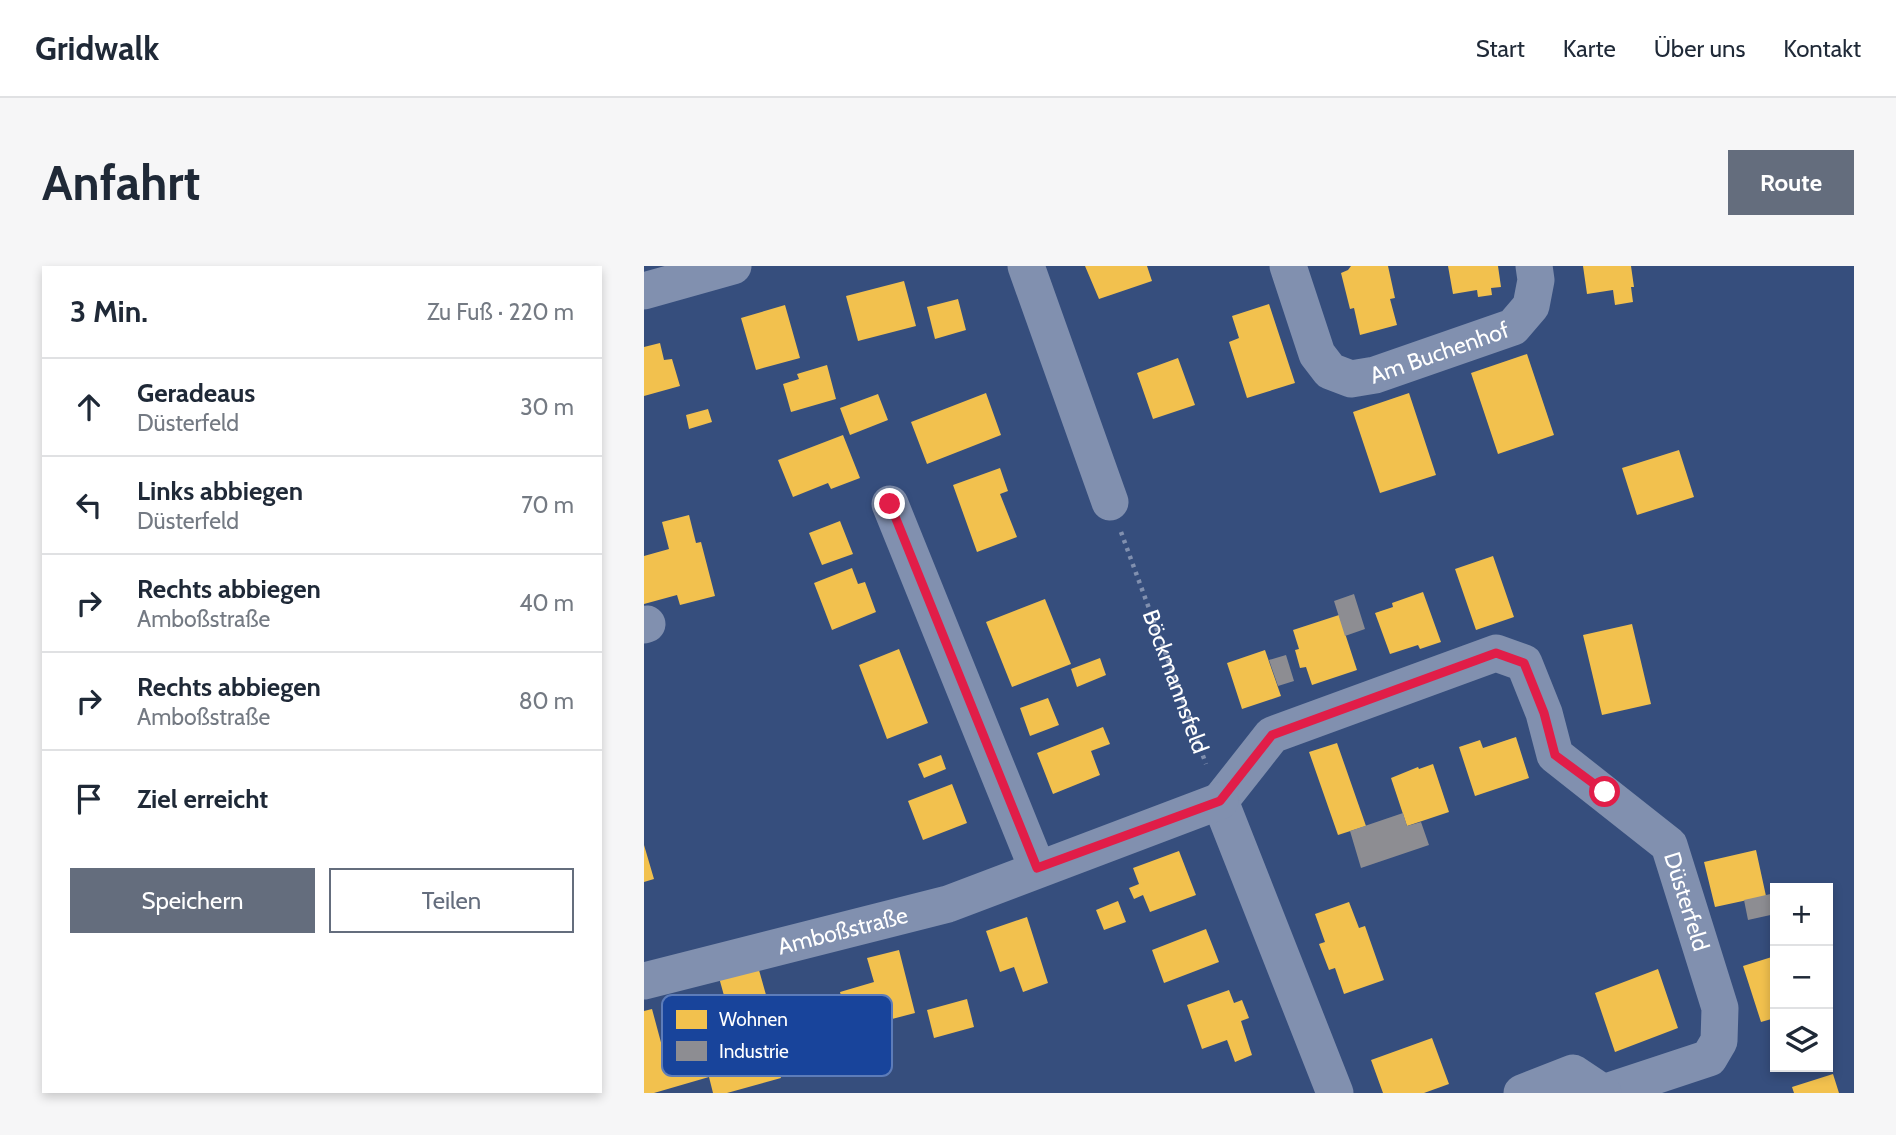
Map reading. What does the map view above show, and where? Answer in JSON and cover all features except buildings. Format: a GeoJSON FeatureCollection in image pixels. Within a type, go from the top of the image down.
{"type":"FeatureCollection","features":[{"type":"Feature","properties":{"kind":"street"},"geometry":{"type":"LineString","coordinates":[[644,291],[733,266]]}},
{"type":"Feature","properties":{"kind":"street"},"geometry":{"type":"LineString","coordinates":[[1027,266],[1111,502]]}},
{"type":"Feature","properties":{"kind":"street","name":"Am Buchenhof"},"geometry":{"type":"LineString","coordinates":[[1288,266],[1317,354],[1331,372],[1351,379],[1375,375],[1513,327],[1531,306],[1536,280],[1534,266]]}},
{"type":"Feature","properties":{"kind":"street"},"geometry":{"type":"LineString","coordinates":[[890,504],[1037,868]]}},
{"type":"Feature","properties":{"kind":"street","name":"Düsterfeld"},"geometry":{"type":"LineString","coordinates":[[1220,801],[1272,735],[1496,653],[1524,663],[1544,713],[1555,755],[1669,845],[1720,1008],[1719,1041],[1709,1058],[1593,1086]]}},
{"type":"Feature","properties":{"kind":"street"},"geometry":{"type":"LineString","coordinates":[[1220,801],[1335,1093]]}},
{"type":"Feature","properties":{"kind":"street","name":"Amboßstraße"},"geometry":{"type":"LineString","coordinates":[[644,981],[948,904],[1037,868],[1220,801]]}},
{"type":"Feature","properties":{"kind":"street"},"geometry":{"type":"LineString","coordinates":[[1522,1093],[1593,1086]]}},
{"type":"Feature","properties":{"kind":"path","name":"Böckmannsfeld"},"geometry":{"type":"LineString","coordinates":[[1111,502],[1220,801]]}},
{"type":"Feature","properties":{"kind":"route"},"geometry":{"type":"LineString","coordinates":[[890,504],[1037,868],[1220,801],[1272,735],[1496,653],[1524,663],[1544,713],[1555,755],[1605,792]]}}]}
